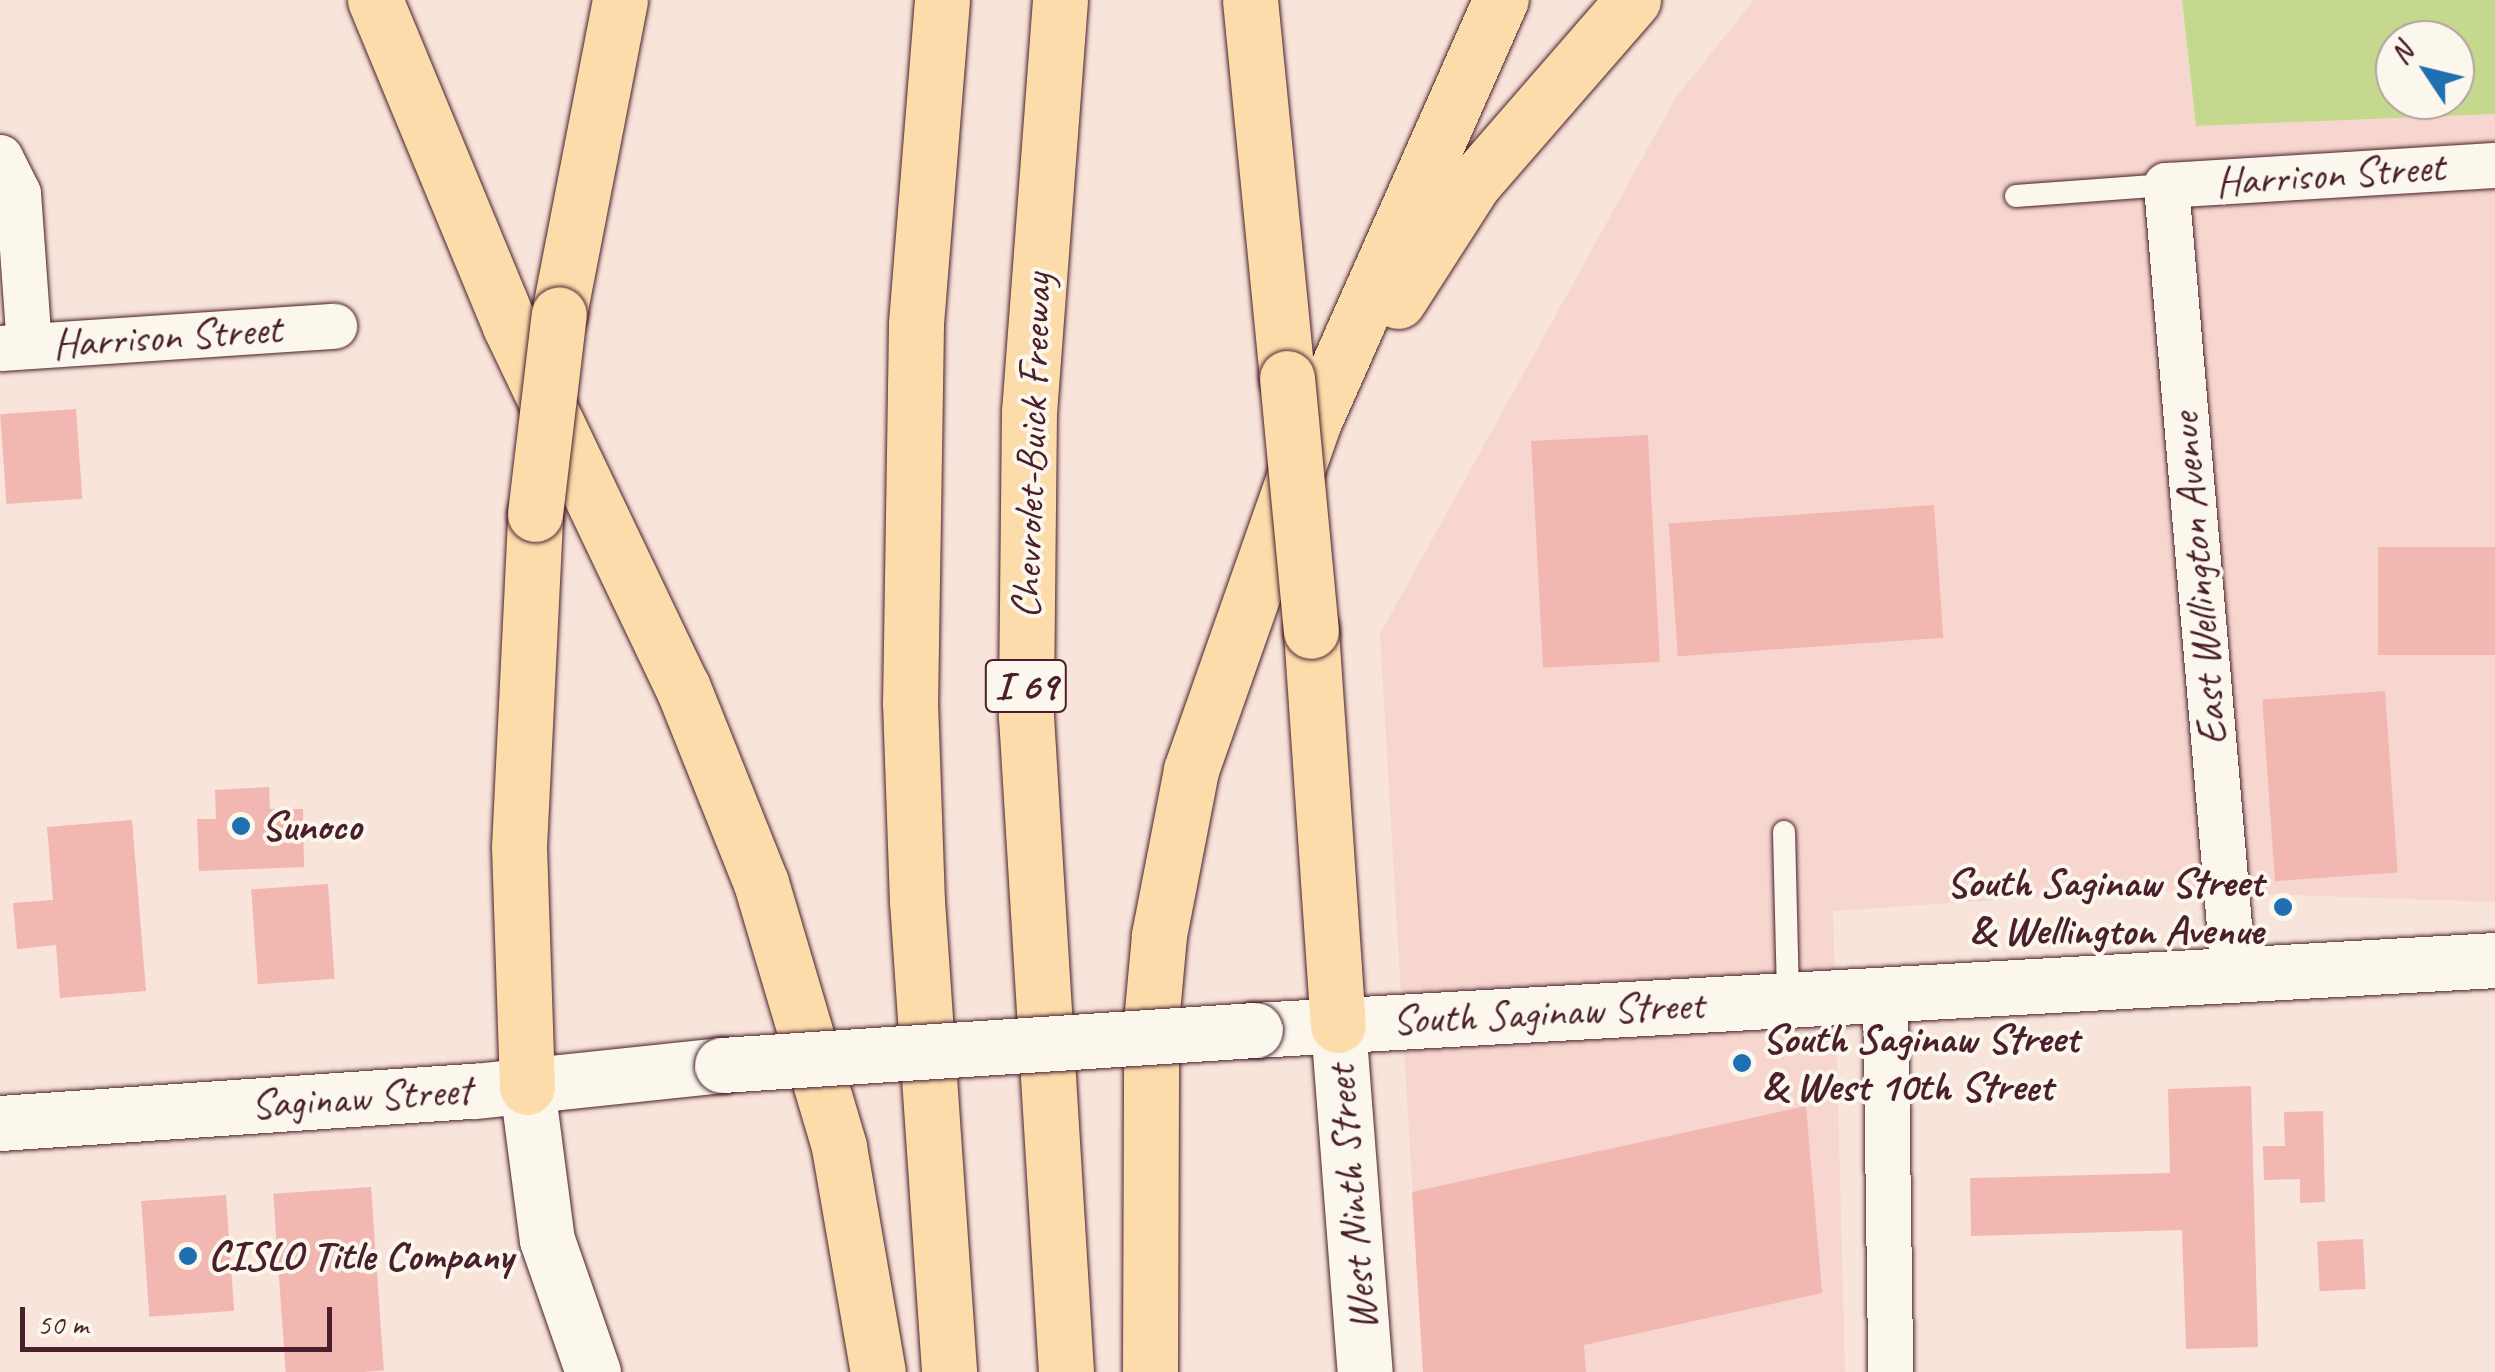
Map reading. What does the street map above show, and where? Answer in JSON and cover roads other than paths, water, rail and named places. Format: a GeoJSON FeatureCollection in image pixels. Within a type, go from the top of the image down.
{"type":"FeatureCollection","features":[{"type":"Feature","properties":{"kind":"highway"},"geometry":{"type":"LineString","coordinates":[[334,0],[534,320]]}},
{"type":"Feature","properties":{"kind":"highway"},"geometry":{"type":"LineString","coordinates":[[375,0],[534,320],[761,883],[839,1147],[878,1372]]}},
{"type":"Feature","properties":{"kind":"highway"},"geometry":{"type":"LineString","coordinates":[[526,1087],[519,847],[535,514],[534,320],[620,0]]}},
{"type":"Feature","properties":{"kind":"highway"},"geometry":{"type":"LineString","coordinates":[[942,0],[916,324],[910,702],[916,902],[950,1372]]}},
{"type":"Feature","properties":{"kind":"highway","name":"Chevrolet-Buick Freeway"},"geometry":{"type":"LineString","coordinates":[[1060,0],[1029,411],[1026,662],[1034,897],[1066,1372]]}},
{"type":"Feature","properties":{"kind":"highway"},"geometry":{"type":"LineString","coordinates":[[1250,0],[1311,631],[1338,1025]]}},
{"type":"Feature","properties":{"kind":"highway"},"geometry":{"type":"LineString","coordinates":[[1150,1372],[1148,1100],[1160,935],[1191,770],[1278,518],[1356,321],[1501,0]]}},
{"type":"Feature","properties":{"kind":"highway"},"geometry":{"type":"LineString","coordinates":[[1278,518],[1369,350],[1474,184],[1633,0]]}},
{"type":"Feature","properties":{"kind":"main road","name":"South Saginaw Street"},"geometry":{"type":"LineString","coordinates":[[722,1065],[2232,972],[2495,960]]}},
{"type":"Feature","properties":{"kind":"main road","name":"West Ninth Street"},"geometry":{"type":"LineString","coordinates":[[1338,1025],[1365,1372]]}},
{"type":"Feature","properties":{"kind":"main road","name":"Saginaw Street"},"geometry":{"type":"LineString","coordinates":[[0,1123],[526,1087],[722,1065]]}},
{"type":"Feature","properties":{"kind":"main road"},"geometry":{"type":"LineString","coordinates":[[526,1087],[547,1240],[592,1372]]}},
{"type":"Feature","properties":{"kind":"street"},"geometry":{"type":"LineString","coordinates":[[0,156],[18,193],[15,347]]}},
{"type":"Feature","properties":{"kind":"street","name":"Harrison Street"},"geometry":{"type":"LineString","coordinates":[[2166,185],[2495,165]]}},
{"type":"Feature","properties":{"kind":"street","name":"East Wellington Avenue"},"geometry":{"type":"LineString","coordinates":[[2166,185],[2232,972]]}},
{"type":"Feature","properties":{"kind":"street","name":"Harrison Street"},"geometry":{"type":"LineString","coordinates":[[15,347],[334,326]]}},
{"type":"Feature","properties":{"kind":"street"},"geometry":{"type":"LineString","coordinates":[[1885,994],[1890,1372]]}},
{"type":"Feature","properties":{"kind":"lane"},"geometry":{"type":"LineString","coordinates":[[2016,196],[2166,185]]}},
{"type":"Feature","properties":{"kind":"lane"},"geometry":{"type":"LineString","coordinates":[[1784,832],[1788,1000]]}},
{"type":"Feature","properties":{"kind":"place","name":"Sunoco"},"geometry":{"type":"Point","coordinates":[241,826]}},
{"type":"Feature","properties":{"kind":"place","name":"South Saginaw Street & Wellington Avenue"},"geometry":{"type":"Point","coordinates":[2283,907]}},
{"type":"Feature","properties":{"kind":"place","name":"South Saginaw Street & West 10th Street"},"geometry":{"type":"Point","coordinates":[1742,1063]}},
{"type":"Feature","properties":{"kind":"place","name":"CISLO Title Company"},"geometry":{"type":"Point","coordinates":[188,1256]}}]}
